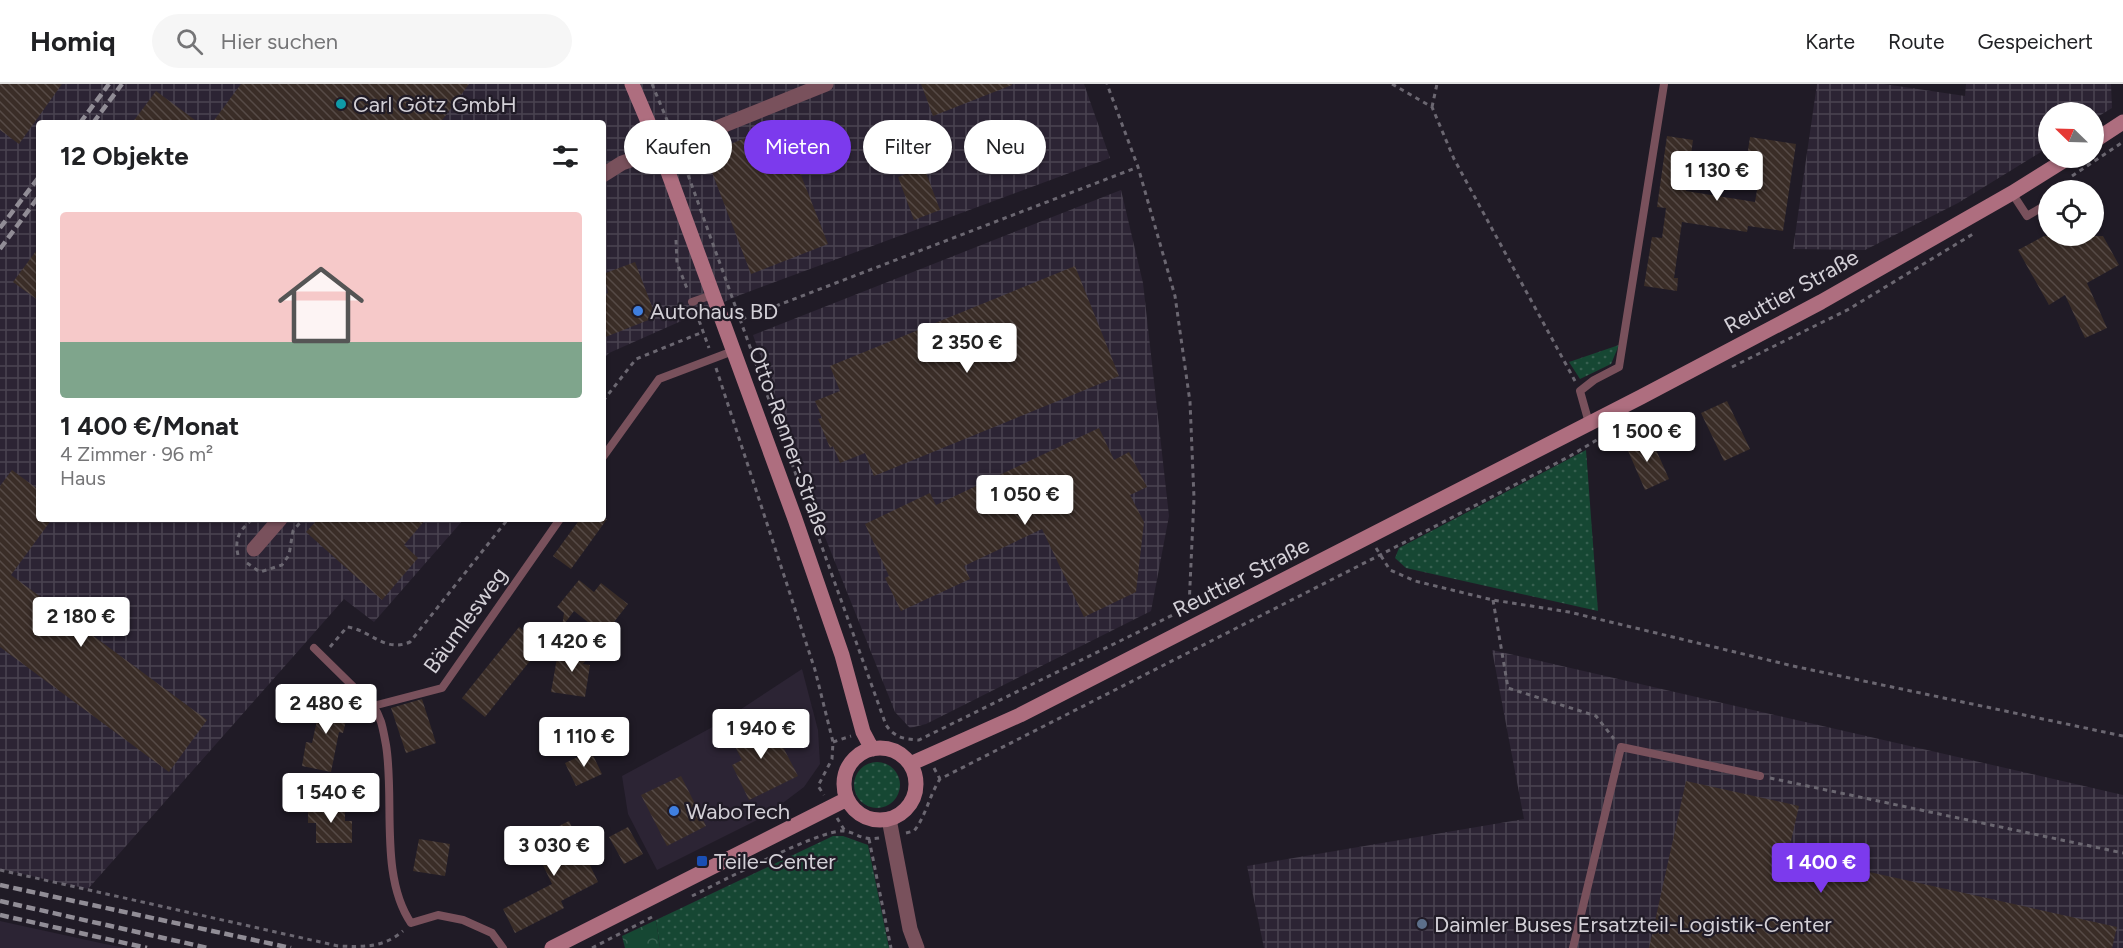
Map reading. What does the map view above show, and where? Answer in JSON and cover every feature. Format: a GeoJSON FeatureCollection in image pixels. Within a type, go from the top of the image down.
{"type":"FeatureCollection","features":[{"type":"Feature","properties":{"kind":"main road","name":"Otto-Renner-Straße"},"geometry":{"type":"LineString","coordinates":[[632,84],[647,120]]}},
{"type":"Feature","properties":{"kind":"main road"},"geometry":{"type":"LineString","coordinates":[[2104,134],[2123,122]]}},
{"type":"Feature","properties":{"kind":"main road","name":"Reuttier Straße"},"geometry":{"type":"LineString","coordinates":[[910,764],[1020,716],[1821,302],[2052,168]]}},
{"type":"Feature","properties":{"kind":"main road","name":"Otto-Renner-Straße"},"geometry":{"type":"LineString","coordinates":[[669,174],[795,519],[842,655],[863,732],[872,749]]}},
{"type":"Feature","properties":{"kind":"main road"},"geometry":{"type":"LineString","coordinates":[[872,749],[893,751],[910,764],[915,783],[911,801],[906,809],[889,819],[868,818],[855,811],[847,799],[844,781],[850,764],[856,758],[872,749]]}},
{"type":"Feature","properties":{"kind":"main road"},"geometry":{"type":"LineString","coordinates":[[552,948],[847,799]]}},
{"type":"Feature","properties":{"kind":"street"},"geometry":{"type":"LineString","coordinates":[[732,122],[826,84]]}},
{"type":"Feature","properties":{"kind":"street"},"geometry":{"type":"LineString","coordinates":[[606,173],[624,162]]}},
{"type":"Feature","properties":{"kind":"street"},"geometry":{"type":"LineString","coordinates":[[254,549],[277,522]]}},
{"type":"Feature","properties":{"kind":"street"},"geometry":{"type":"LineString","coordinates":[[889,819],[910,929],[917,948]]}},
{"type":"Feature","properties":{"kind":"lane"},"geometry":{"type":"LineString","coordinates":[[1589,423],[1580,391],[1594,380],[1619,367],[1664,84]]}},
{"type":"Feature","properties":{"kind":"lane"},"geometry":{"type":"LineString","coordinates":[[2012,193],[2027,216],[2038,210]]}},
{"type":"Feature","properties":{"kind":"lane"},"geometry":{"type":"LineString","coordinates":[[692,302],[712,294]]}},
{"type":"Feature","properties":{"kind":"lane"},"geometry":{"type":"LineString","coordinates":[[606,453],[658,379],[733,351]]}},
{"type":"Feature","properties":{"kind":"lane","name":"Bäumlesweg"},"geometry":{"type":"LineString","coordinates":[[373,706],[442,688],[558,522]]}},
{"type":"Feature","properties":{"kind":"lane"},"geometry":{"type":"LineString","coordinates":[[314,648],[373,706],[381,717],[388,757],[392,855],[401,909],[411,923],[438,915],[463,920],[492,933],[503,948]]}},
{"type":"Feature","properties":{"kind":"lane"},"geometry":{"type":"LineString","coordinates":[[1573,948],[1621,747],[1760,776]]}},
{"type":"Feature","properties":{"kind":"path"},"geometry":{"type":"LineString","coordinates":[[652,84],[667,120]]}},
{"type":"Feature","properties":{"kind":"path"},"geometry":{"type":"LineString","coordinates":[[688,174],[886,725],[893,734],[905,739],[919,740],[1189,607],[1194,498],[1190,402],[1175,296],[1138,167],[1107,84]]}},
{"type":"Feature","properties":{"kind":"path"},"geometry":{"type":"LineString","coordinates":[[1392,84],[1432,107]]}},
{"type":"Feature","properties":{"kind":"path"},"geometry":{"type":"LineString","coordinates":[[1437,84],[1432,107],[1454,159],[1580,391]]}},
{"type":"Feature","properties":{"kind":"path"},"geometry":{"type":"LineString","coordinates":[[742,319],[1138,167]]}},
{"type":"Feature","properties":{"kind":"path"},"geometry":{"type":"LineString","coordinates":[[676,231],[677,262],[712,357],[815,670],[833,742],[832,759],[818,786]]}},
{"type":"Feature","properties":{"kind":"path"},"geometry":{"type":"LineString","coordinates":[[606,396],[636,359],[703,332]]}},
{"type":"Feature","properties":{"kind":"path"},"geometry":{"type":"LineString","coordinates":[[324,656],[347,627],[357,628],[385,645],[400,646],[410,642],[506,522]]}},
{"type":"Feature","properties":{"kind":"path"},"geometry":{"type":"LineString","coordinates":[[1368,537],[1390,570],[1404,577],[1493,600],[1569,612],[1793,666],[2123,736]]}},
{"type":"Feature","properties":{"kind":"path"},"geometry":{"type":"LineString","coordinates":[[1493,600],[1508,688],[1596,716],[1621,747]]}},
{"type":"Feature","properties":{"kind":"path"},"geometry":{"type":"LineString","coordinates":[[1760,776],[2123,854]]}},
{"type":"Feature","properties":{"kind":"path"},"geometry":{"type":"LineString","coordinates":[[684,900],[818,836],[845,831],[869,840],[914,831],[922,821],[928,798],[940,779]]}},
{"type":"Feature","properties":{"kind":"path"},"geometry":{"type":"LineString","coordinates":[[869,840],[891,948]]}},
{"type":"Feature","properties":{"kind":"path"},"geometry":{"type":"LineString","coordinates":[[0,870],[338,946],[371,948],[394,938],[411,923]]}},
{"type":"Feature","properties":{"kind":"path"},"geometry":{"type":"LineString","coordinates":[[592,948],[654,915]]}},
{"type":"Feature","properties":{"kind":"shaded area"},"geometry":{"type":"Polygon","coordinates":[[[0,84],[1084,84],[1110,158],[740,295],[606,356],[606,120],[36,120],[36,522],[461,522],[374,622],[344,599],[88,889],[0,869],[0,84]]]}},
{"type":"Feature","properties":{"kind":"shaded area"},"geometry":{"type":"Polygon","coordinates":[[[1817,84],[1884,84],[1965,96],[1966,84],[2111,84],[2112,108],[2104,113],[2104,102],[2038,102],[2038,154],[1958,203],[1865,250],[1793,249],[1817,84]]]}},
{"type":"Feature","properties":{"kind":"shaded area"},"geometry":{"type":"Polygon","coordinates":[[[1121,190],[1143,283],[1169,516],[1151,611],[926,724],[910,728],[895,712],[819,522],[753,335],[1121,190]]]}},
{"type":"Feature","properties":{"kind":"shaded area"},"geometry":{"type":"Polygon","coordinates":[[[1492,650],[2123,795],[2123,948],[1264,948],[1247,866],[1524,819],[1492,650]]]}},
{"type":"Feature","properties":{"kind":"shaded area"},"geometry":{"type":"Polygon","coordinates":[[[802,669],[818,730],[820,764],[804,787],[767,815],[657,870],[628,814],[622,776],[720,723],[802,669]]]}},
{"type":"Feature","properties":{"kind":"shaded area"},"geometry":{"type":"Polygon","coordinates":[[[0,921],[105,944],[126,948],[0,948],[0,921]]]}},
{"type":"Feature","properties":{"kind":"green space"},"geometry":{"type":"Polygon","coordinates":[[[1619,345],[1611,364],[1580,379],[1569,362],[1619,345]]]}},
{"type":"Feature","properties":{"kind":"green space"},"geometry":{"type":"Polygon","coordinates":[[[1586,450],[1598,611],[1406,568],[1395,558],[1399,548],[1586,450]]]}},
{"type":"Feature","properties":{"kind":"green space"},"geometry":{"type":"Polygon","coordinates":[[[877,762],[893,769],[900,785],[893,801],[877,808],[861,801],[854,785],[861,769],[877,762]]]}},
{"type":"Feature","properties":{"kind":"green space"},"geometry":{"type":"Polygon","coordinates":[[[833,836],[843,836],[868,845],[889,948],[660,948],[656,920],[833,836]]]}},
{"type":"Feature","properties":{"kind":"green space"},"geometry":{"type":"Polygon","coordinates":[[[656,920],[660,948],[625,948],[622,936],[656,920]]]}},
{"type":"Feature","properties":{"kind":"building"},"geometry":{"type":"Polygon","coordinates":[[[0,84],[62,84],[19,144],[0,130],[0,84]]]}},
{"type":"Feature","properties":{"kind":"building","name":"Carl Götz GmbH"},"geometry":{"type":"Polygon","coordinates":[[[241,84],[469,84],[442,120],[214,120],[241,84]]]}},
{"type":"Feature","properties":{"kind":"building"},"geometry":{"type":"Polygon","coordinates":[[[921,84],[1012,84],[1012,85],[933,116],[921,84]]]}},
{"type":"Feature","properties":{"kind":"building"},"geometry":{"type":"Polygon","coordinates":[[[156,91],[195,120],[134,120],[156,91]]]}},
{"type":"Feature","properties":{"kind":"building"},"geometry":{"type":"Polygon","coordinates":[[[1667,136],[1693,140],[1686,191],[1755,202],[1760,172],[1745,170],[1750,137],[1796,144],[1783,231],[1748,226],[1747,232],[1682,222],[1674,278],[1678,278],[1677,291],[1644,286],[1652,237],[1662,238],[1666,208],[1657,207],[1667,136]]]}},
{"type":"Feature","properties":{"kind":"building"},"geometry":{"type":"Polygon","coordinates":[[[744,139],[744,174],[801,174],[828,244],[751,274],[713,174],[732,174],[732,143],[744,139]]]}},
{"type":"Feature","properties":{"kind":"building"},"geometry":{"type":"Polygon","coordinates":[[[906,174],[927,174],[940,210],[914,220],[898,177],[906,174]]]}},
{"type":"Feature","properties":{"kind":"building"},"geometry":{"type":"Polygon","coordinates":[[[2104,238],[2119,265],[2087,283],[2107,328],[2085,338],[2065,295],[2049,305],[2018,250],[2038,239],[2038,246],[2104,246],[2104,238]]]}},
{"type":"Feature","properties":{"kind":"building"},"geometry":{"type":"Polygon","coordinates":[[[36,251],[36,299],[13,282],[36,251]]]}},
{"type":"Feature","properties":{"kind":"building"},"geometry":{"type":"Polygon","coordinates":[[[635,262],[656,317],[606,337],[606,294],[608,293],[606,273],[635,262]]]}},
{"type":"Feature","properties":{"kind":"building"},"geometry":{"type":"Polygon","coordinates":[[[1075,266],[1119,376],[874,476],[865,453],[840,463],[833,446],[830,448],[818,419],[822,418],[815,401],[840,391],[830,366],[1075,266]]]}},
{"type":"Feature","properties":{"kind":"building"},"geometry":{"type":"Polygon","coordinates":[[[1727,401],[1750,449],[1724,461],[1701,413],[1727,401]]]}},
{"type":"Feature","properties":{"kind":"building"},"geometry":{"type":"Polygon","coordinates":[[[1099,428],[1114,460],[1129,452],[1147,487],[1130,495],[1144,522],[1136,592],[1084,617],[1042,529],[964,566],[970,579],[901,611],[885,578],[889,576],[865,524],[930,493],[936,505],[1099,428]]]}},
{"type":"Feature","properties":{"kind":"building"},"geometry":{"type":"Polygon","coordinates":[[[1650,436],[1669,479],[1645,490],[1626,446],[1650,436]]]}},
{"type":"Feature","properties":{"kind":"building"},"geometry":{"type":"Polygon","coordinates":[[[12,470],[36,488],[36,522],[50,522],[11,575],[207,720],[169,772],[0,647],[0,486],[12,470]]]}},
{"type":"Feature","properties":{"kind":"building"},"geometry":{"type":"Polygon","coordinates":[[[315,522],[423,522],[404,545],[418,558],[382,600],[306,532],[315,522]]]}},
{"type":"Feature","properties":{"kind":"building"},"geometry":{"type":"Polygon","coordinates":[[[578,522],[605,522],[571,569],[553,556],[578,522]]]}},
{"type":"Feature","properties":{"kind":"building"},"geometry":{"type":"Polygon","coordinates":[[[579,580],[594,592],[601,583],[628,604],[604,635],[574,611],[562,627],[564,613],[557,607],[579,580]]]}},
{"type":"Feature","properties":{"kind":"building"},"geometry":{"type":"Polygon","coordinates":[[[519,627],[542,646],[485,717],[462,698],[519,627]]]}},
{"type":"Feature","properties":{"kind":"building"},"geometry":{"type":"Polygon","coordinates":[[[574,643],[590,655],[583,664],[590,665],[585,697],[551,692],[557,658],[560,661],[574,643]]]}},
{"type":"Feature","properties":{"kind":"building"},"geometry":{"type":"Polygon","coordinates":[[[322,698],[350,704],[343,733],[339,732],[331,772],[302,766],[306,742],[312,743],[322,698]]]}},
{"type":"Feature","properties":{"kind":"building"},"geometry":{"type":"Polygon","coordinates":[[[422,699],[436,743],[406,753],[391,708],[422,699]]]}},
{"type":"Feature","properties":{"kind":"building"},"geometry":{"type":"Polygon","coordinates":[[[768,718],[798,776],[749,800],[732,765],[742,760],[730,737],[768,718]]]}},
{"type":"Feature","properties":{"kind":"building"},"geometry":{"type":"Polygon","coordinates":[[[591,751],[602,774],[576,786],[565,763],[591,751]]]}},
{"type":"Feature","properties":{"kind":"building","name":"WaboTech"},"geometry":{"type":"Polygon","coordinates":[[[681,776],[706,826],[667,846],[641,795],[681,776]]]}},
{"type":"Feature","properties":{"kind":"building"},"geometry":{"type":"Polygon","coordinates":[[[1686,781],[1799,806],[1788,854],[2117,927],[2112,948],[1649,948],[1686,781]]]}},
{"type":"Feature","properties":{"kind":"building"},"geometry":{"type":"Polygon","coordinates":[[[345,804],[345,821],[352,821],[352,843],[316,843],[316,823],[308,823],[308,805],[345,804]]]}},
{"type":"Feature","properties":{"kind":"building"},"geometry":{"type":"Polygon","coordinates":[[[569,821],[598,882],[561,901],[564,908],[515,933],[503,909],[552,884],[531,840],[569,821]]]}},
{"type":"Feature","properties":{"kind":"building"},"geometry":{"type":"Polygon","coordinates":[[[628,827],[643,854],[624,864],[609,837],[628,827]]]}},
{"type":"Feature","properties":{"kind":"building"},"geometry":{"type":"Polygon","coordinates":[[[419,839],[450,844],[445,876],[413,871],[419,839]]]}},
{"type":"Feature","properties":{"kind":"railway"},"geometry":{"type":"LineString","coordinates":[[82,120],[109,84]]}},
{"type":"Feature","properties":{"kind":"railway"},"geometry":{"type":"LineString","coordinates":[[95,120],[122,84]]}},
{"type":"Feature","properties":{"kind":"railway"},"geometry":{"type":"LineString","coordinates":[[0,228],[36,181]]}},
{"type":"Feature","properties":{"kind":"railway"},"geometry":{"type":"LineString","coordinates":[[0,249],[36,200]]}},
{"type":"Feature","properties":{"kind":"railway"},"geometry":{"type":"LineString","coordinates":[[0,885],[291,948]]}},
{"type":"Feature","properties":{"kind":"railway"},"geometry":{"type":"LineString","coordinates":[[0,901],[208,948]]}},
{"type":"Feature","properties":{"kind":"railway"},"geometry":{"type":"LineString","coordinates":[[0,915],[147,948]]}},
{"type":"Feature","properties":{"kind":"place","name":"Carl Götz GmbH"},"geometry":{"type":"Point","coordinates":[341,104]}},
{"type":"Feature","properties":{"kind":"place","name":"Autohaus BD"},"geometry":{"type":"Point","coordinates":[638,311]}},
{"type":"Feature","properties":{"kind":"place","name":"WaboTech"},"geometry":{"type":"Point","coordinates":[674,811]}},
{"type":"Feature","properties":{"kind":"place","name":"Teile-Center"},"geometry":{"type":"Point","coordinates":[702,861]}},
{"type":"Feature","properties":{"kind":"place","name":"Daimler Buses Ersatzteil-Logistik-Center"},"geometry":{"type":"Point","coordinates":[1422,924]}}]}
